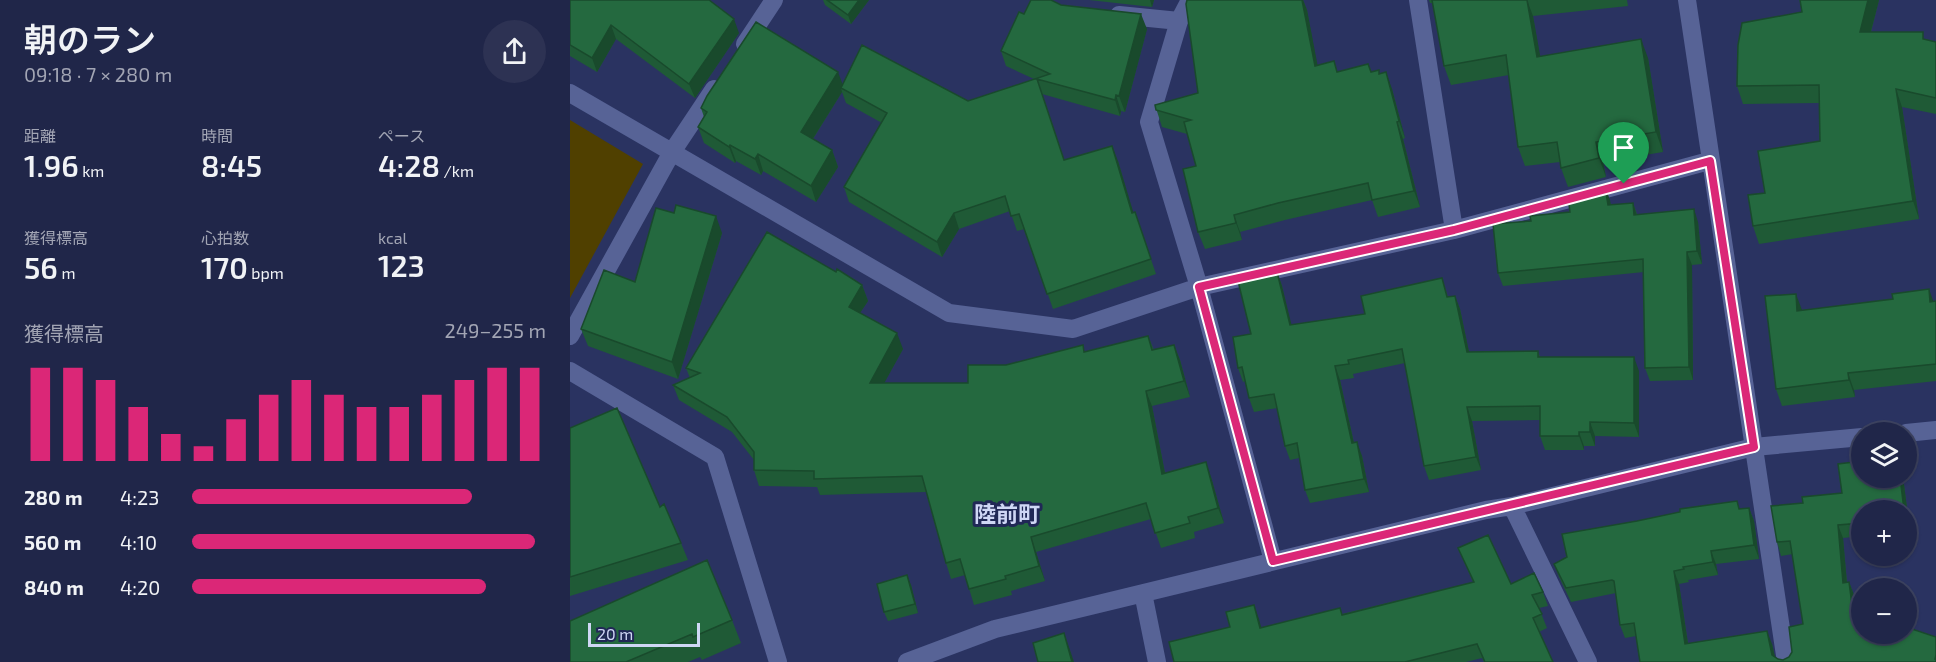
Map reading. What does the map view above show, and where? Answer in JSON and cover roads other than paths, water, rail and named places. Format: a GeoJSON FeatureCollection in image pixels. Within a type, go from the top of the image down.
{"type":"FeatureCollection","features":[{"type":"Feature","properties":{"kind":"street"},"geometry":{"type":"LineString","coordinates":[[736,57],[774,0]]}},
{"type":"Feature","properties":{"kind":"street"},"geometry":{"type":"LineString","coordinates":[[1190,0],[1179,21],[1149,123],[1199,287],[1273,561]]}},
{"type":"Feature","properties":{"kind":"street"},"geometry":{"type":"LineString","coordinates":[[1418,0],[1454,230]]}},
{"type":"Feature","properties":{"kind":"street"},"geometry":{"type":"LineString","coordinates":[[1687,0],[1786,662]]}},
{"type":"Feature","properties":{"kind":"street"},"geometry":{"type":"LineString","coordinates":[[1101,13],[1179,21]]}},
{"type":"Feature","properties":{"kind":"street"},"geometry":{"type":"LineString","coordinates":[[570,336],[672,152],[723,76]]}},
{"type":"Feature","properties":{"kind":"street"},"geometry":{"type":"LineString","coordinates":[[570,93],[949,313],[1073,329],[1199,287],[1454,230],[1710,161]]}},
{"type":"Feature","properties":{"kind":"street"},"geometry":{"type":"LineString","coordinates":[[570,371],[716,456],[778,662]]}},
{"type":"Feature","properties":{"kind":"street"},"geometry":{"type":"LineString","coordinates":[[1917,432],[1936,430]]}},
{"type":"Feature","properties":{"kind":"street"},"geometry":{"type":"LineString","coordinates":[[907,662],[995,629],[1486,510],[1512,506],[1754,447],[1851,438]]}},
{"type":"Feature","properties":{"kind":"street"},"geometry":{"type":"LineString","coordinates":[[1512,506],[1588,662]]}},
{"type":"Feature","properties":{"kind":"street"},"geometry":{"type":"LineString","coordinates":[[1143,593],[1157,662]]}},
{"type":"Feature","properties":{"kind":"district","name":"陸前町"},"geometry":{"type":"Point","coordinates":[1007,514]}}]}
